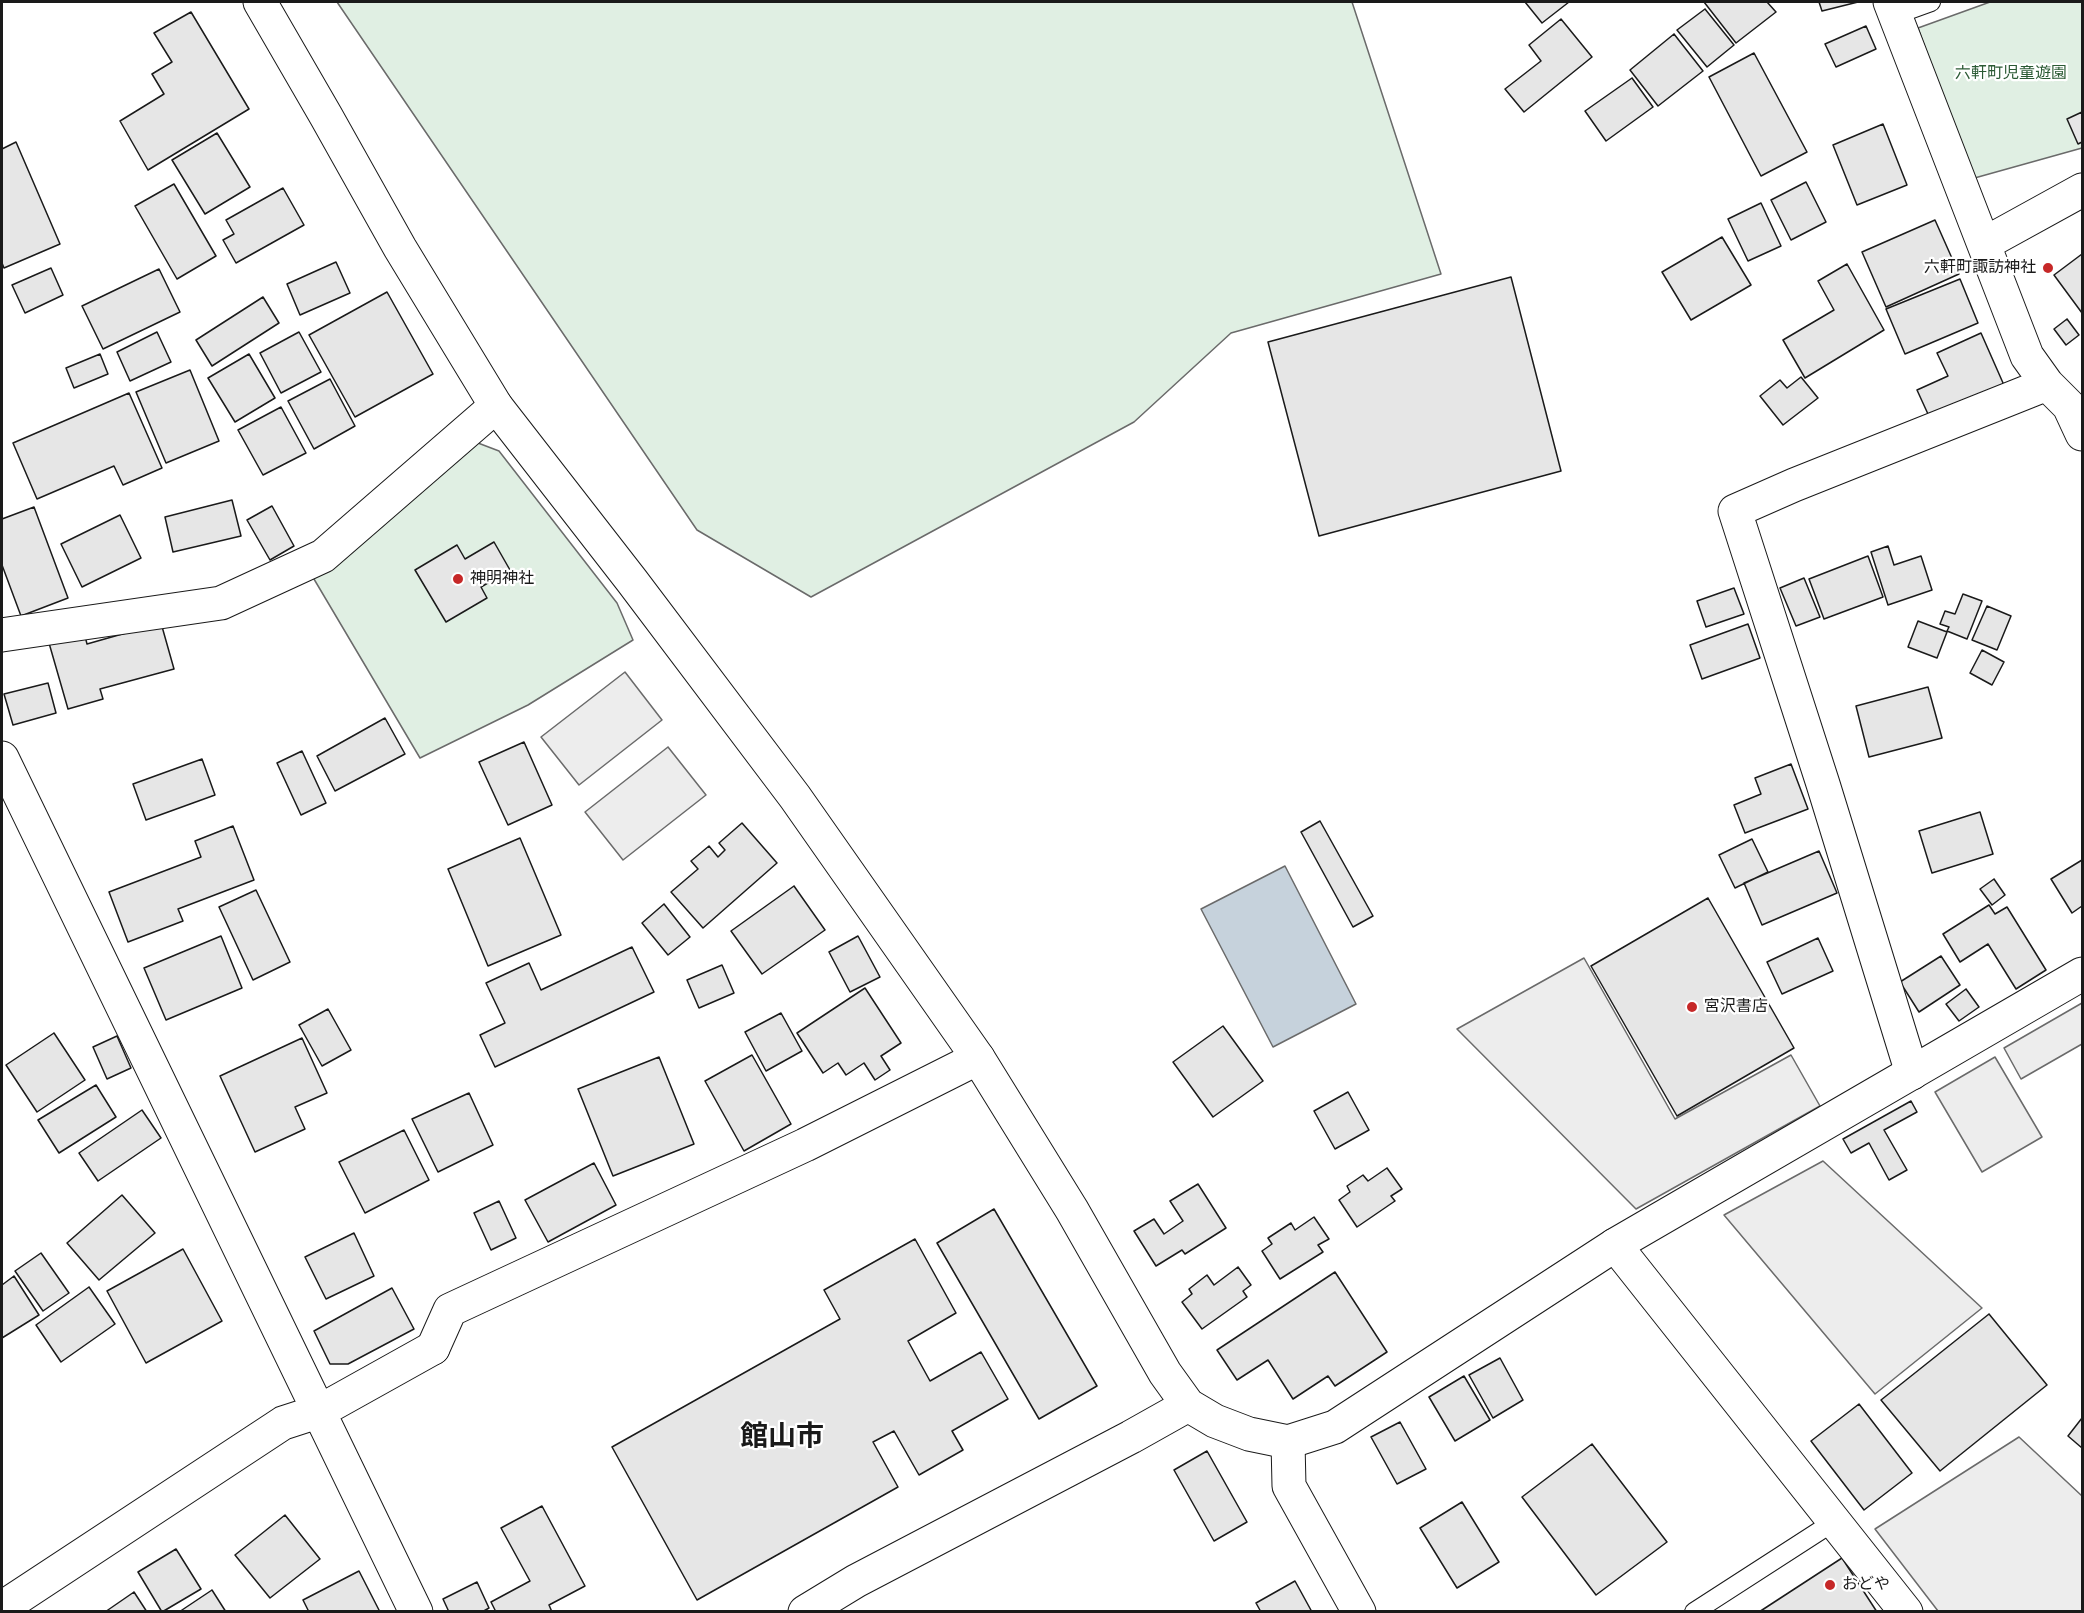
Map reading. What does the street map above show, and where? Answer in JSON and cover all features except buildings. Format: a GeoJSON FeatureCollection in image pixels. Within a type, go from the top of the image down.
{"type":"FeatureCollection","features":[{"type":"Feature","properties":{"kind":"street"},"geometry":{"type":"LineString","coordinates":[[260,2],[400,248],[496,406],[795,797],[978,1058],[1072,1210],[1165,1373],[1188,1405],[1215,1421],[1249,1434],[1288,1442],[1335,1427],[1615,1245],[2082,974]]}},
{"type":"Feature","properties":{"kind":"street"},"geometry":{"type":"LineString","coordinates":[[1892,8],[2027,356],[2047,384],[2069,406],[2082,434]]}},
{"type":"Feature","properties":{"kind":"street"},"geometry":{"type":"LineString","coordinates":[[1984,244],[2082,190]]}},
{"type":"Feature","properties":{"kind":"street"},"geometry":{"type":"LineString","coordinates":[[1912,1073],[1823,784],[1735,511],[1794,485],[2047,384]]}},
{"type":"Feature","properties":{"kind":"street"},"geometry":{"type":"LineString","coordinates":[[2,635],[221,603],[313,561],[323,556],[496,406]]}},
{"type":"Feature","properties":{"kind":"street"},"geometry":{"type":"LineString","coordinates":[[2,758],[416,1611]]}},
{"type":"Feature","properties":{"kind":"street"},"geometry":{"type":"LineString","coordinates":[[4,1602],[283,1423],[320,1411],[433,1348],[450,1310],[745,1174],[978,1058]]}},
{"type":"Feature","properties":{"kind":"street"},"geometry":{"type":"LineString","coordinates":[[1615,1245],[1906,1611]]}},
{"type":"Feature","properties":{"kind":"street"},"geometry":{"type":"LineString","coordinates":[[805,1611],[855,1581],[1188,1405]]}},
{"type":"Feature","properties":{"kind":"street"},"geometry":{"type":"LineString","coordinates":[[1288,1442],[1289,1486],[1359,1611]]}},
{"type":"Feature","properties":{"kind":"lane"},"geometry":{"type":"LineString","coordinates":[[1892,8],[1931,2]]}},
{"type":"Feature","properties":{"kind":"lane"},"geometry":{"type":"LineString","coordinates":[[1694,1611],[1835,1521]]}},
{"type":"Feature","properties":{"kind":"green space"},"geometry":{"type":"Polygon","coordinates":[[[337,2],[1352,2],[1441,274],[1231,333],[1134,422],[811,597],[697,530],[337,2]]]}},
{"type":"Feature","properties":{"kind":"green space","name":"六軒町児童遊園"},"geometry":{"type":"Polygon","coordinates":[[[1990,2],[2082,2],[2082,148],[1971,179],[1918,28],[1990,2]]]}},
{"type":"Feature","properties":{"kind":"green space"},"geometry":{"type":"Polygon","coordinates":[[[478,443],[499,451],[617,603],[633,640],[528,705],[420,758],[311,574],[478,443]]]}},
{"type":"Feature","properties":{"kind":"shaded area"},"geometry":{"type":"Polygon","coordinates":[[[625,672],[662,720],[579,785],[541,737],[625,672]]]}},
{"type":"Feature","properties":{"kind":"shaded area"},"geometry":{"type":"Polygon","coordinates":[[[668,747],[706,795],[623,860],[585,812],[668,747]]]}},
{"type":"Feature","properties":{"kind":"shaded area"},"geometry":{"type":"Polygon","coordinates":[[[1285,866],[1356,1004],[1273,1047],[1201,909],[1285,866]]]}},
{"type":"Feature","properties":{"kind":"shaded area"},"geometry":{"type":"Polygon","coordinates":[[[1584,958],[1675,1119],[1791,1055],[1820,1106],[1636,1209],[1457,1029],[1584,958]]]}},
{"type":"Feature","properties":{"kind":"shaded area"},"geometry":{"type":"Polygon","coordinates":[[[2082,1003],[2082,1044],[2021,1079],[2004,1048],[2082,1003]]]}},
{"type":"Feature","properties":{"kind":"shaded area"},"geometry":{"type":"Polygon","coordinates":[[[1995,1057],[2042,1137],[1982,1172],[1935,1092],[1995,1057]]]}},
{"type":"Feature","properties":{"kind":"shaded area"},"geometry":{"type":"Polygon","coordinates":[[[1823,1161],[1982,1308],[1875,1394],[1724,1215],[1823,1161]]]}},
{"type":"Feature","properties":{"kind":"shaded area"},"geometry":{"type":"Polygon","coordinates":[[[2019,1437],[2082,1496],[2082,1611],[1938,1611],[1875,1529],[2019,1437]]]}},
{"type":"Feature","properties":{"kind":"place","name":"六軒町諏訪神社"},"geometry":{"type":"Point","coordinates":[2048,268]}},
{"type":"Feature","properties":{"kind":"place","name":"神明神社"},"geometry":{"type":"Point","coordinates":[458,579]}},
{"type":"Feature","properties":{"kind":"place","name":"宮沢書店"},"geometry":{"type":"Point","coordinates":[1692,1007]}},
{"type":"Feature","properties":{"kind":"place","name":"おどや"},"geometry":{"type":"Point","coordinates":[1830,1585]}},
{"type":"Feature","properties":{"kind":"district","name":"館山市"},"geometry":{"type":"Point","coordinates":[782,1438]}}]}
